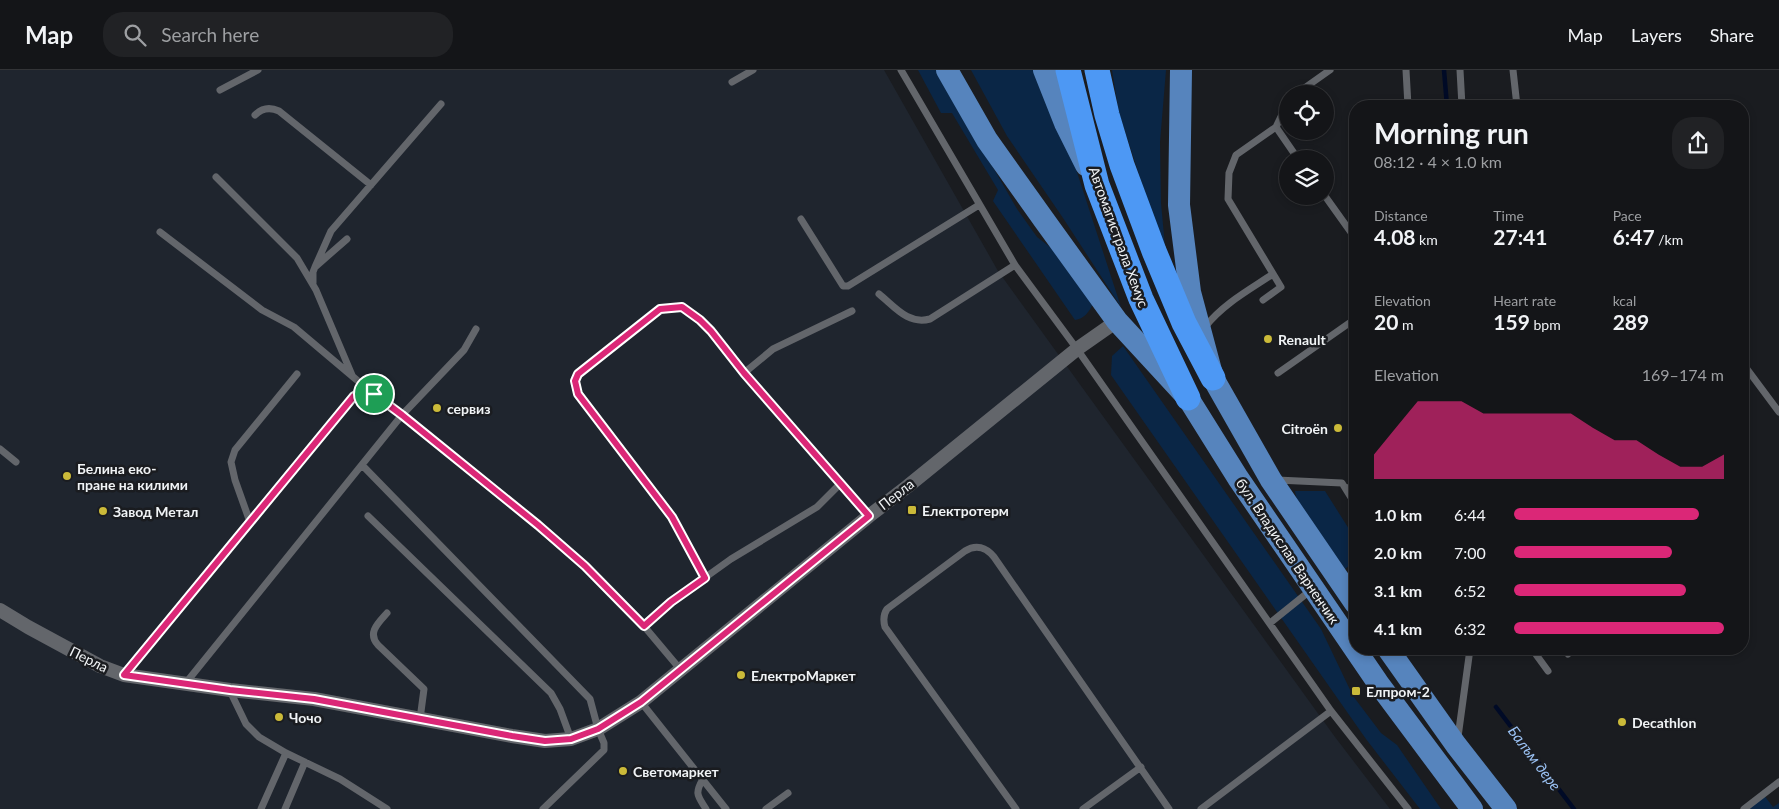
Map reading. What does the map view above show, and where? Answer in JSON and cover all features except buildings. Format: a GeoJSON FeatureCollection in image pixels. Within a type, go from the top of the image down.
{"type":"FeatureCollection","features":[{"type":"Feature","properties":{"kind":"highway","name":"Автомагистрала Хемус"},"geometry":{"type":"LineString","coordinates":[[1068,70],[1097,185],[1141,299],[1188,398]]}},
{"type":"Feature","properties":{"kind":"highway","name":"Автомагистрала Хемус"},"geometry":{"type":"LineString","coordinates":[[1097,70],[1107,115],[1122,165],[1154,251],[1184,323],[1213,378]]}},
{"type":"Feature","properties":{"kind":"main road","name":"бул. Владислав Варненчик"},"geometry":{"type":"LineString","coordinates":[[947,70],[987,140],[1117,321],[1188,398],[1238,478],[1349,641]]}},
{"type":"Feature","properties":{"kind":"main road"},"geometry":{"type":"LineString","coordinates":[[1044,70],[1064,123],[1097,185]]}},
{"type":"Feature","properties":{"kind":"main road","name":"бул. Владислав Варненчик"},"geometry":{"type":"LineString","coordinates":[[1181,70],[1179,205],[1190,292],[1213,378],[1271,480],[1349,594]]}},
{"type":"Feature","properties":{"kind":"main road","name":"бул. Владислав Варненчик"},"geometry":{"type":"LineString","coordinates":[[1359,655],[1472,809]]}},
{"type":"Feature","properties":{"kind":"main road"},"geometry":{"type":"LineString","coordinates":[[1392,655],[1456,744],[1506,809]]}},
{"type":"Feature","properties":{"kind":"street","name":"Перла"},"geometry":{"type":"LineString","coordinates":[[0,610],[28,628],[100,666],[124,675],[230,690],[314,699],[420,720],[545,741],[571,739],[598,729],[641,702],[1077,349],[1117,321]]}},
{"type":"Feature","properties":{"kind":"lane"},"geometry":{"type":"LineString","coordinates":[[220,90],[258,70]]}},
{"type":"Feature","properties":{"kind":"lane"},"geometry":{"type":"LineString","coordinates":[[732,82],[753,70]]}},
{"type":"Feature","properties":{"kind":"lane"},"geometry":{"type":"LineString","coordinates":[[902,70],[1015,265],[1077,349],[1331,711],[1408,809]]}},
{"type":"Feature","properties":{"kind":"lane"},"geometry":{"type":"LineString","coordinates":[[1309,85],[1330,70]]}},
{"type":"Feature","properties":{"kind":"lane"},"geometry":{"type":"LineString","coordinates":[[1406,70],[1408,100]]}},
{"type":"Feature","properties":{"kind":"lane"},"geometry":{"type":"LineString","coordinates":[[1460,70],[1462,100]]}},
{"type":"Feature","properties":{"kind":"lane"},"geometry":{"type":"LineString","coordinates":[[1513,70],[1516,100]]}},
{"type":"Feature","properties":{"kind":"lane"},"geometry":{"type":"LineString","coordinates":[[352,377],[312,278],[331,231],[441,104]]}},
{"type":"Feature","properties":{"kind":"lane"},"geometry":{"type":"LineString","coordinates":[[255,115],[259,111],[269,108],[279,111],[371,185]]}},
{"type":"Feature","properties":{"kind":"lane"},"geometry":{"type":"LineString","coordinates":[[1262,300],[1281,288],[1228,199],[1229,172],[1236,154],[1276,127],[1279,121]]}},
{"type":"Feature","properties":{"kind":"lane"},"geometry":{"type":"LineString","coordinates":[[1276,127],[1292,150]]}},
{"type":"Feature","properties":{"kind":"lane"},"geometry":{"type":"LineString","coordinates":[[216,177],[297,258],[316,290]]}},
{"type":"Feature","properties":{"kind":"lane"},"geometry":{"type":"LineString","coordinates":[[801,219],[843,286],[848,286],[979,205]]}},
{"type":"Feature","properties":{"kind":"lane"},"geometry":{"type":"LineString","coordinates":[[1331,205],[1349,230]]}},
{"type":"Feature","properties":{"kind":"lane"},"geometry":{"type":"LineString","coordinates":[[160,232],[262,310],[294,327],[352,377],[402,415],[585,566],[644,626],[680,669]]}},
{"type":"Feature","properties":{"kind":"lane"},"geometry":{"type":"LineString","coordinates":[[316,267],[347,239]]}},
{"type":"Feature","properties":{"kind":"lane"},"geometry":{"type":"LineString","coordinates":[[879,294],[910,319],[920,322],[930,318],[1015,265]]}},
{"type":"Feature","properties":{"kind":"lane"},"geometry":{"type":"LineString","coordinates":[[1201,331],[1214,316],[1231,302],[1273,274]]}},
{"type":"Feature","properties":{"kind":"lane"},"geometry":{"type":"LineString","coordinates":[[705,578],[672,517],[578,394],[575,381],[578,374],[660,309],[682,307],[700,320],[869,516]]}},
{"type":"Feature","properties":{"kind":"lane"},"geometry":{"type":"LineString","coordinates":[[744,373],[773,349],[852,311]]}},
{"type":"Feature","properties":{"kind":"lane"},"geometry":{"type":"LineString","coordinates":[[1278,374],[1349,323]]}},
{"type":"Feature","properties":{"kind":"lane"},"geometry":{"type":"LineString","coordinates":[[185,684],[402,415],[464,350],[476,329]]}},
{"type":"Feature","properties":{"kind":"lane"},"geometry":{"type":"LineString","coordinates":[[1749,372],[1779,412]]}},
{"type":"Feature","properties":{"kind":"lane"},"geometry":{"type":"LineString","coordinates":[[250,522],[235,480],[231,462],[235,450],[297,374]]}},
{"type":"Feature","properties":{"kind":"lane"},"geometry":{"type":"LineString","coordinates":[[124,675],[354,396],[363,391],[374,394]]}},
{"type":"Feature","properties":{"kind":"lane"},"geometry":{"type":"LineString","coordinates":[[0,449],[16,462]]}},
{"type":"Feature","properties":{"kind":"lane"},"geometry":{"type":"LineString","coordinates":[[362,465],[590,699],[604,743],[604,750],[600,756],[543,809]]}},
{"type":"Feature","properties":{"kind":"lane"},"geometry":{"type":"LineString","coordinates":[[1271,480],[1342,483],[1349,494]]}},
{"type":"Feature","properties":{"kind":"lane"},"geometry":{"type":"LineString","coordinates":[[644,626],[671,602],[731,559],[817,507],[841,483]]}},
{"type":"Feature","properties":{"kind":"lane"},"geometry":{"type":"LineString","coordinates":[[368,516],[551,693],[560,709],[571,739]]}},
{"type":"Feature","properties":{"kind":"lane"},"geometry":{"type":"LineString","coordinates":[[1016,809],[883,622],[887,609],[969,548],[979,547],[985,549],[994,557],[1169,809]]}},
{"type":"Feature","properties":{"kind":"lane"},"geometry":{"type":"LineString","coordinates":[[1270,623],[1313,588]]}},
{"type":"Feature","properties":{"kind":"lane"},"geometry":{"type":"LineString","coordinates":[[387,613],[374,628],[373,637],[378,645],[424,689],[420,720]]}},
{"type":"Feature","properties":{"kind":"lane"},"geometry":{"type":"LineString","coordinates":[[1456,744],[1469,655]]}},
{"type":"Feature","properties":{"kind":"lane"},"geometry":{"type":"LineString","coordinates":[[1536,655],[1548,671]]}},
{"type":"Feature","properties":{"kind":"lane"},"geometry":{"type":"LineString","coordinates":[[230,690],[246,724],[259,737],[286,753],[340,779],[388,809]]}},
{"type":"Feature","properties":{"kind":"lane"},"geometry":{"type":"LineString","coordinates":[[641,702],[726,809]]}},
{"type":"Feature","properties":{"kind":"lane"},"geometry":{"type":"LineString","coordinates":[[1201,809],[1331,711]]}},
{"type":"Feature","properties":{"kind":"lane"},"geometry":{"type":"LineString","coordinates":[[261,809],[286,753]]}},
{"type":"Feature","properties":{"kind":"lane"},"geometry":{"type":"LineString","coordinates":[[286,809],[305,762]]}},
{"type":"Feature","properties":{"kind":"lane"},"geometry":{"type":"LineString","coordinates":[[1083,809],[1140,767]]}},
{"type":"Feature","properties":{"kind":"lane"},"geometry":{"type":"LineString","coordinates":[[703,780],[697,794],[706,809]]}},
{"type":"Feature","properties":{"kind":"lane"},"geometry":{"type":"LineString","coordinates":[[1744,809],[1779,782]]}},
{"type":"Feature","properties":{"kind":"lane"},"geometry":{"type":"LineString","coordinates":[[766,809],[776,806],[788,793]]}},
{"type":"Feature","properties":{"kind":"shaded area"},"geometry":{"type":"Polygon","coordinates":[[[0,70],[884,70],[998,271],[1335,737],[1390,809],[0,809],[0,70]]]}},
{"type":"Feature","properties":{"kind":"shaded area"},"geometry":{"type":"Polygon","coordinates":[[[918,70],[937,70],[1017,209],[1037,237],[1055,251],[1093,304],[1084,317],[1075,320],[993,201],[998,190],[952,113],[941,113],[918,70]]]}},
{"type":"Feature","properties":{"kind":"shaded area"},"geometry":{"type":"Polygon","coordinates":[[[971,70],[1036,70],[1074,163],[1121,307],[1007,136],[971,70]]]}},
{"type":"Feature","properties":{"kind":"shaded area"},"geometry":{"type":"Polygon","coordinates":[[[1112,70],[1166,70],[1160,142],[1161,203],[1166,257],[1119,113],[1112,70]]]}},
{"type":"Feature","properties":{"kind":"shaded area"},"geometry":{"type":"Polygon","coordinates":[[[1123,346],[1321,629],[1353,696],[1381,733],[1397,745],[1441,809],[1420,809],[1366,739],[1111,375],[1112,356],[1123,346]]]}},
{"type":"Feature","properties":{"kind":"shaded area"},"geometry":{"type":"Polygon","coordinates":[[[1295,491],[1325,491],[1349,529],[1349,566],[1345,569],[1297,501],[1295,491]]]}},
{"type":"Feature","properties":{"kind":"shaded area"},"geometry":{"type":"Polygon","coordinates":[[[1763,794],[1773,807],[1779,803],[1779,809],[1744,809],[1763,794]]]}},
{"type":"Feature","properties":{"kind":"waterway","name":"Балъм дере"},"geometry":{"type":"LineString","coordinates":[[1444,70],[1446,100]]}},
{"type":"Feature","properties":{"kind":"waterway","name":"Балъм дере"},"geometry":{"type":"LineString","coordinates":[[1496,707],[1574,809]]}},
{"type":"Feature","properties":{"kind":"place","name":"Renault"},"geometry":{"type":"Point","coordinates":[1268,339]}},
{"type":"Feature","properties":{"kind":"place","name":"сервиз"},"geometry":{"type":"Point","coordinates":[437,408]}},
{"type":"Feature","properties":{"kind":"place","name":"Citroën"},"geometry":{"type":"Point","coordinates":[1338,428]}},
{"type":"Feature","properties":{"kind":"place","name":"Белина еко- пране на килими"},"geometry":{"type":"Point","coordinates":[67,476]}},
{"type":"Feature","properties":{"kind":"place","name":"Електротерм"},"geometry":{"type":"Point","coordinates":[912,510]}},
{"type":"Feature","properties":{"kind":"place","name":"Завод Метал"},"geometry":{"type":"Point","coordinates":[103,511]}},
{"type":"Feature","properties":{"kind":"place","name":"ЕлектроМаркет"},"geometry":{"type":"Point","coordinates":[741,675]}},
{"type":"Feature","properties":{"kind":"place","name":"Елпром-2"},"geometry":{"type":"Point","coordinates":[1356,691]}},
{"type":"Feature","properties":{"kind":"place","name":"Чочо"},"geometry":{"type":"Point","coordinates":[279,717]}},
{"type":"Feature","properties":{"kind":"place","name":"Decathlon"},"geometry":{"type":"Point","coordinates":[1622,722]}},
{"type":"Feature","properties":{"kind":"place","name":"Светомаркет"},"geometry":{"type":"Point","coordinates":[623,771]}},
{"type":"Feature","properties":{"kind":"route"},"geometry":{"type":"LineString","coordinates":[[682,307],[700,320],[869,516],[641,702],[598,729],[571,739],[545,741],[443,725],[314,699],[230,690],[124,675],[354,396],[363,391],[374,394],[538,525],[585,566],[644,626],[671,602],[705,578],[672,517],[578,394],[575,381],[578,374],[660,309],[682,307]]}}]}
